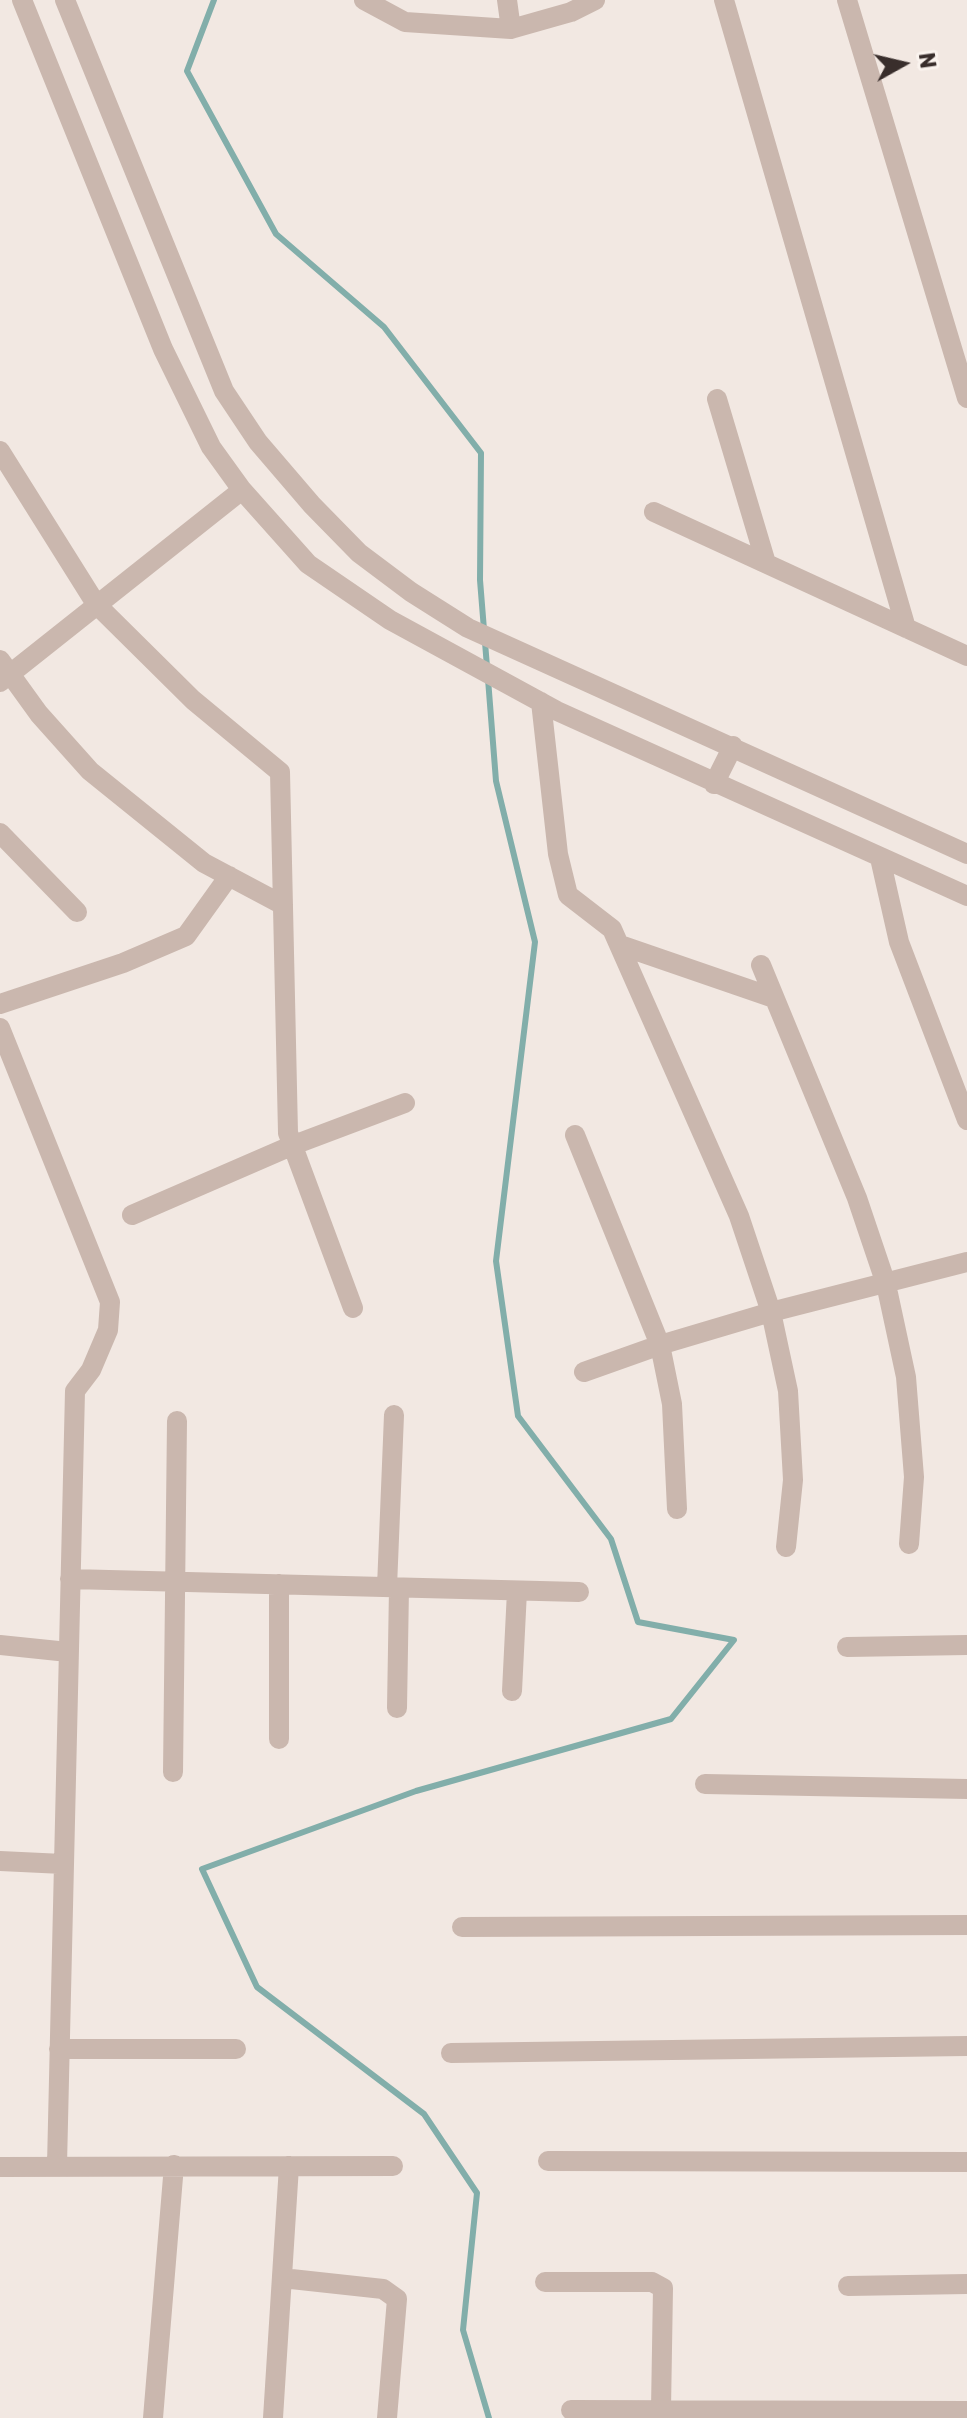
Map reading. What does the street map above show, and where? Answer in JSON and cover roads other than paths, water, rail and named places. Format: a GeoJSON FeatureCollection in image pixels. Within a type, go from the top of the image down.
{"type":"FeatureCollection","features":[{"type":"Feature","properties":{"kind":"street"},"geometry":{"type":"LineString","coordinates":[[22,0],[163,349],[211,447],[242,490],[308,564],[390,620],[532,697],[714,784],[967,896]]}},
{"type":"Feature","properties":{"kind":"street"},"geometry":{"type":"LineString","coordinates":[[65,0],[224,391],[258,442],[312,505],[359,553],[411,592],[471,629],[515,651],[733,746],[967,854]]}},
{"type":"Feature","properties":{"kind":"street"},"geometry":{"type":"LineString","coordinates":[[364,0],[405,22],[511,29],[571,12],[595,0]]}},
{"type":"Feature","properties":{"kind":"street"},"geometry":{"type":"LineString","coordinates":[[507,0],[511,29]]}},
{"type":"Feature","properties":{"kind":"street"},"geometry":{"type":"LineString","coordinates":[[724,0],[906,628]]}},
{"type":"Feature","properties":{"kind":"street"},"geometry":{"type":"LineString","coordinates":[[847,0],[967,398]]}},
{"type":"Feature","properties":{"kind":"street"},"geometry":{"type":"LineString","coordinates":[[717,399],[766,563]]}},
{"type":"Feature","properties":{"kind":"street"},"geometry":{"type":"LineString","coordinates":[[0,451],[96,604],[193,700],[280,772],[291,1146],[353,1308]]}},
{"type":"Feature","properties":{"kind":"street"},"geometry":{"type":"LineString","coordinates":[[242,490],[3,672],[90,771],[204,863],[283,905]]}},
{"type":"Feature","properties":{"kind":"street"},"geometry":{"type":"LineString","coordinates":[[654,512],[967,656]]}},
{"type":"Feature","properties":{"kind":"street"},"geometry":{"type":"LineString","coordinates":[[532,697],[558,854],[568,895],[612,929],[620,945],[739,1216],[771,1312],[789,1406],[793,1480],[786,1547]]}},
{"type":"Feature","properties":{"kind":"street"},"geometry":{"type":"LineString","coordinates":[[714,784],[733,746]]}},
{"type":"Feature","properties":{"kind":"street"},"geometry":{"type":"LineString","coordinates":[[0,833],[77,912]]}},
{"type":"Feature","properties":{"kind":"street"},"geometry":{"type":"LineString","coordinates":[[880,858],[899,942],[967,1120]]}},
{"type":"Feature","properties":{"kind":"street"},"geometry":{"type":"LineString","coordinates":[[0,1004],[123,963],[186,936],[229,876]]}},
{"type":"Feature","properties":{"kind":"street"},"geometry":{"type":"LineString","coordinates":[[620,945],[774,998]]}},
{"type":"Feature","properties":{"kind":"street"},"geometry":{"type":"LineString","coordinates":[[761,965],[857,1198],[886,1284],[906,1377],[910,1420],[914,1477],[909,1544]]}},
{"type":"Feature","properties":{"kind":"street"},"geometry":{"type":"LineString","coordinates":[[0,1028],[110,1302],[108,1330],[91,1370],[75,1391],[57,2165]]}},
{"type":"Feature","properties":{"kind":"street"},"geometry":{"type":"LineString","coordinates":[[132,1215],[291,1146],[405,1103]]}},
{"type":"Feature","properties":{"kind":"street"},"geometry":{"type":"LineString","coordinates":[[575,1135],[660,1345],[672,1404],[677,1509]]}},
{"type":"Feature","properties":{"kind":"street"},"geometry":{"type":"LineString","coordinates":[[584,1372],[660,1345],[771,1312],[967,1262]]}},
{"type":"Feature","properties":{"kind":"street"},"geometry":{"type":"LineString","coordinates":[[394,1415],[393,1588],[397,1708]]}},
{"type":"Feature","properties":{"kind":"street"},"geometry":{"type":"LineString","coordinates":[[173,1772],[177,1421]]}},
{"type":"Feature","properties":{"kind":"street"},"geometry":{"type":"LineString","coordinates":[[70,1579],[579,1592]]}},
{"type":"Feature","properties":{"kind":"street"},"geometry":{"type":"LineString","coordinates":[[279,1584],[279,1739]]}},
{"type":"Feature","properties":{"kind":"street"},"geometry":{"type":"LineString","coordinates":[[512,1691],[517,1591]]}},
{"type":"Feature","properties":{"kind":"street"},"geometry":{"type":"LineString","coordinates":[[0,1645],[68,1652]]}},
{"type":"Feature","properties":{"kind":"street"},"geometry":{"type":"LineString","coordinates":[[847,1647],[967,1645]]}},
{"type":"Feature","properties":{"kind":"street"},"geometry":{"type":"LineString","coordinates":[[705,1784],[967,1789]]}},
{"type":"Feature","properties":{"kind":"street"},"geometry":{"type":"LineString","coordinates":[[0,1861],[63,1864]]}},
{"type":"Feature","properties":{"kind":"street"},"geometry":{"type":"LineString","coordinates":[[462,1927],[967,1925]]}},
{"type":"Feature","properties":{"kind":"street"},"geometry":{"type":"LineString","coordinates":[[451,2053],[967,2046]]}},
{"type":"Feature","properties":{"kind":"street"},"geometry":{"type":"LineString","coordinates":[[59,2049],[236,2049]]}},
{"type":"Feature","properties":{"kind":"street"},"geometry":{"type":"LineString","coordinates":[[548,2161],[967,2162]]}},
{"type":"Feature","properties":{"kind":"street"},"geometry":{"type":"LineString","coordinates":[[153,2418],[174,2165]]}},
{"type":"Feature","properties":{"kind":"street"},"geometry":{"type":"LineString","coordinates":[[273,2418],[289,2166]]}},
{"type":"Feature","properties":{"kind":"street"},"geometry":{"type":"LineString","coordinates":[[0,2167],[393,2166]]}},
{"type":"Feature","properties":{"kind":"street"},"geometry":{"type":"LineString","coordinates":[[282,2278],[383,2289],[397,2299],[387,2418]]}},
{"type":"Feature","properties":{"kind":"street"},"geometry":{"type":"LineString","coordinates":[[545,2282],[652,2282],[663,2288],[673,2412]]}},
{"type":"Feature","properties":{"kind":"street"},"geometry":{"type":"LineString","coordinates":[[848,2286],[967,2284]]}},
{"type":"Feature","properties":{"kind":"street"},"geometry":{"type":"LineString","coordinates":[[571,2410],[967,2411]]}},
{"type":"Feature","properties":{"kind":"waterway"},"geometry":{"type":"LineString","coordinates":[[214,0],[187,71],[276,234],[384,327],[481,453],[480,580],[487,667]]}},
{"type":"Feature","properties":{"kind":"waterway"},"geometry":{"type":"LineString","coordinates":[[488,679],[496,781],[535,942],[496,1261],[518,1416],[611,1539],[638,1622],[734,1640],[671,1719],[416,1791],[202,1869],[257,1987],[424,2114],[477,2193],[463,2330],[489,2418]]}}]}
